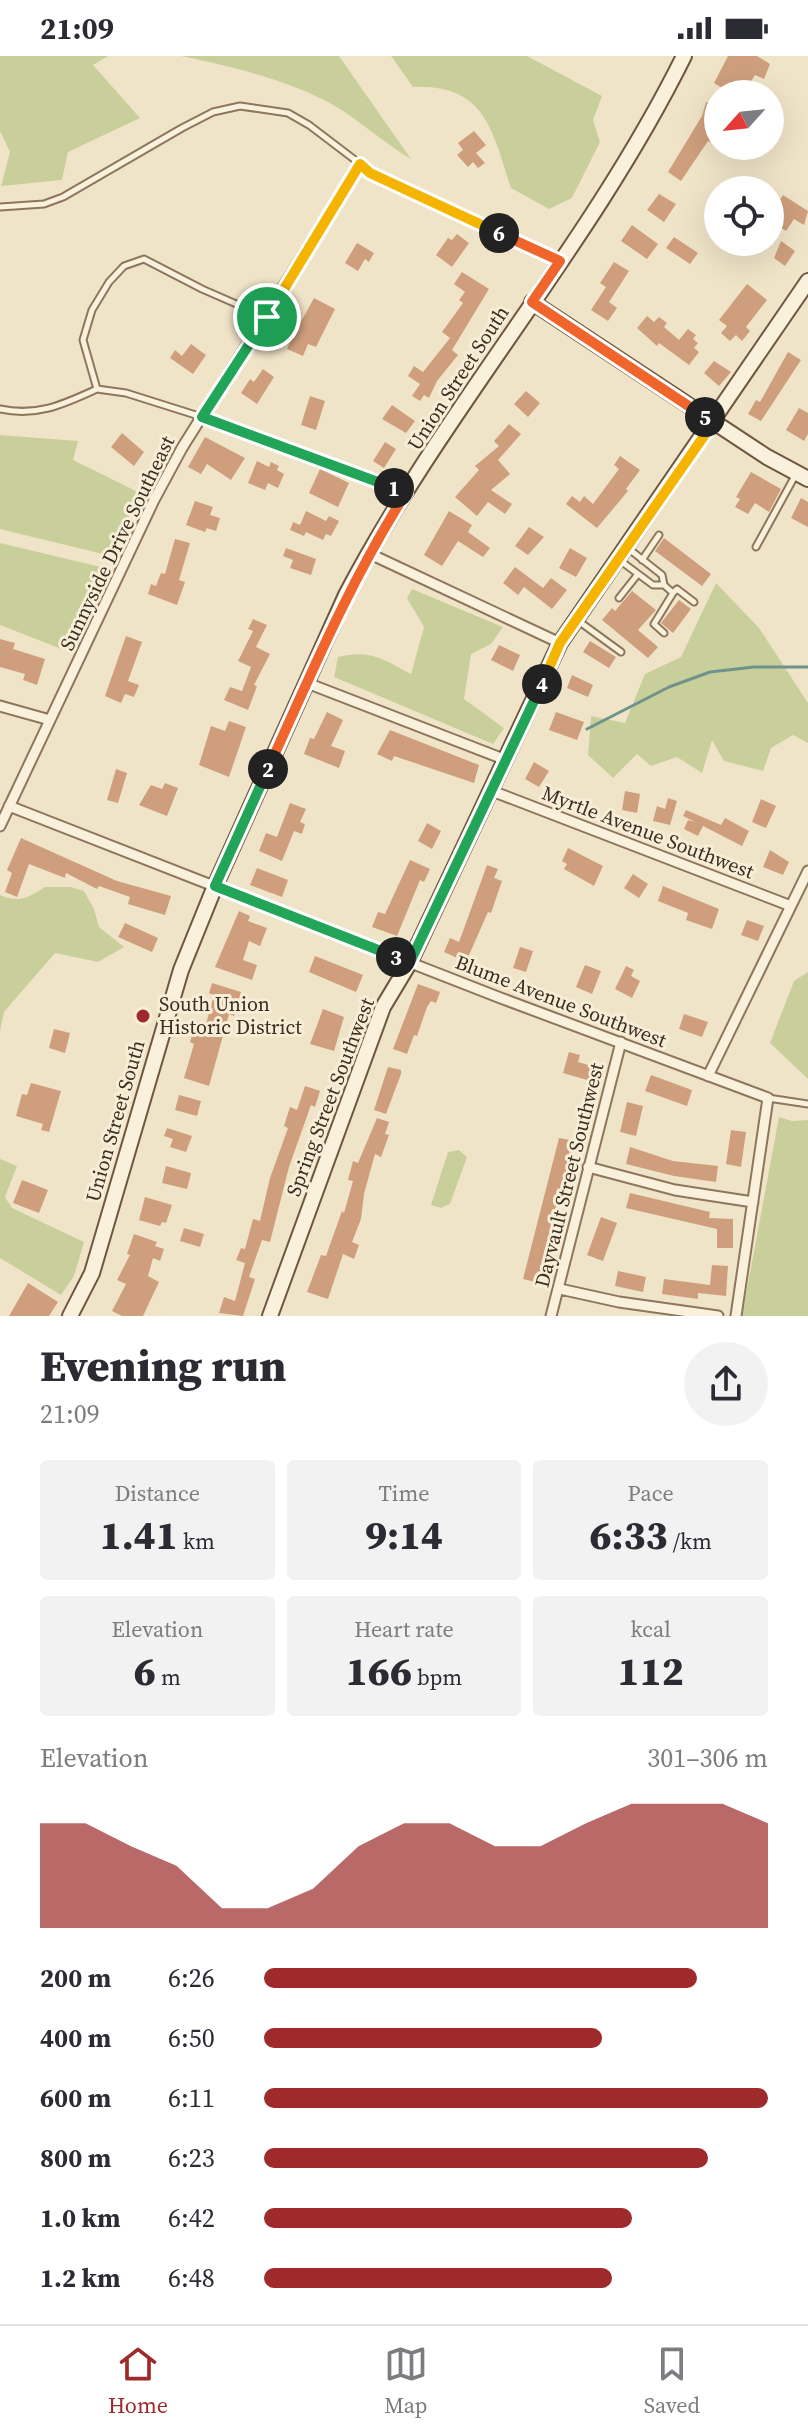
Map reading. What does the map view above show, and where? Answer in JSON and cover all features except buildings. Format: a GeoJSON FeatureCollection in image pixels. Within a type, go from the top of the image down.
{"type":"FeatureCollection","features":[{"type":"Feature","properties":{"kind":"street","name":"Union Street South"},"geometry":{"type":"LineString","coordinates":[[70,1316],[92,1273],[169,1007],[215,886],[368,553],[639,140],[684,56]]}},
{"type":"Feature","properties":{"kind":"street"},"geometry":{"type":"LineString","coordinates":[[360,164],[370,173],[560,261]]}},
{"type":"Feature","properties":{"kind":"street","name":"Sunnyside Drive Southeast"},"geometry":{"type":"LineString","coordinates":[[0,826],[154,500],[202,417],[360,164]]}},
{"type":"Feature","properties":{"kind":"street","name":"Spring Street Southwest"},"geometry":{"type":"LineString","coordinates":[[270,1316],[383,1007],[410,962],[560,643],[808,281]]}},
{"type":"Feature","properties":{"kind":"street"},"geometry":{"type":"LineString","coordinates":[[532,302],[713,423],[802,476]]}},
{"type":"Feature","properties":{"kind":"street"},"geometry":{"type":"LineString","coordinates":[[202,417],[406,493]]}},
{"type":"Feature","properties":{"kind":"street"},"geometry":{"type":"LineString","coordinates":[[368,553],[560,643]]}},
{"type":"Feature","properties":{"kind":"street"},"geometry":{"type":"LineString","coordinates":[[307,683],[506,760]]}},
{"type":"Feature","properties":{"kind":"street"},"geometry":{"type":"LineString","coordinates":[[0,706],[50,720]]}},
{"type":"Feature","properties":{"kind":"street","name":"Myrtle Avenue Southwest"},"geometry":{"type":"LineString","coordinates":[[492,791],[791,906]]}},
{"type":"Feature","properties":{"kind":"street","name":"Blume Avenue Southwest"},"geometry":{"type":"LineString","coordinates":[[9,806],[768,1098]]}},
{"type":"Feature","properties":{"kind":"street"},"geometry":{"type":"LineString","coordinates":[[708,1076],[808,871]]}},
{"type":"Feature","properties":{"kind":"street","name":"Dayvault Street Southwest"},"geometry":{"type":"LineString","coordinates":[[551,1316],[621,1042]]}},
{"type":"Feature","properties":{"kind":"street"},"geometry":{"type":"LineString","coordinates":[[736,1316],[768,1098]]}},
{"type":"Feature","properties":{"kind":"street"},"geometry":{"type":"LineString","coordinates":[[588,1167],[675,1190],[753,1202]]}},
{"type":"Feature","properties":{"kind":"street"},"geometry":{"type":"LineString","coordinates":[[560,1289],[619,1302],[718,1316]]}},
{"type":"Feature","properties":{"kind":"lane"},"geometry":{"type":"LineString","coordinates":[[0,207],[44,204],[63,197],[213,112],[240,106],[288,113],[360,164]]}},
{"type":"Feature","properties":{"kind":"lane"},"geometry":{"type":"LineString","coordinates":[[97,389],[83,340],[92,310],[109,282],[124,266],[144,259],[267,317]]}},
{"type":"Feature","properties":{"kind":"lane"},"geometry":{"type":"LineString","coordinates":[[0,409],[31,413],[55,408],[97,389],[126,393],[202,417]]}},
{"type":"Feature","properties":{"kind":"lane"},"geometry":{"type":"LineString","coordinates":[[756,547],[802,476]]}},
{"type":"Feature","properties":{"kind":"lane"},"geometry":{"type":"LineString","coordinates":[[642,560],[659,535]]}},
{"type":"Feature","properties":{"kind":"lane"},"geometry":{"type":"LineString","coordinates":[[622,552],[642,560],[662,575],[664,585],[673,593]]}},
{"type":"Feature","properties":{"kind":"lane"},"geometry":{"type":"LineString","coordinates":[[622,552],[638,574],[653,585],[664,585]]}},
{"type":"Feature","properties":{"kind":"lane"},"geometry":{"type":"LineString","coordinates":[[619,598],[638,574]]}},
{"type":"Feature","properties":{"kind":"lane"},"geometry":{"type":"LineString","coordinates":[[664,633],[654,621],[673,593],[677,589],[694,602]]}},
{"type":"Feature","properties":{"kind":"lane"},"geometry":{"type":"LineString","coordinates":[[577,619],[621,652]]}},
{"type":"Feature","properties":{"kind":"lane","name":"Blume Avenue Southwest"},"geometry":{"type":"LineString","coordinates":[[768,1098],[808,1104]]}},
{"type":"Feature","properties":{"kind":"green space"},"geometry":{"type":"Polygon","coordinates":[[[0,56],[108,56],[93,65],[140,118],[68,152],[62,180],[1,186],[10,152],[0,131],[0,56]]]}},
{"type":"Feature","properties":{"kind":"green space"},"geometry":{"type":"Polygon","coordinates":[[[181,56],[339,56],[411,159],[323,99],[242,70],[181,56]]]}},
{"type":"Feature","properties":{"kind":"green space"},"geometry":{"type":"Polygon","coordinates":[[[391,56],[527,56],[602,96],[593,120],[600,142],[572,198],[549,209],[511,188],[491,130],[482,115],[471,103],[456,94],[437,88],[413,87],[391,56]]]}},
{"type":"Feature","properties":{"kind":"green space"},"geometry":{"type":"Polygon","coordinates":[[[0,435],[78,441],[73,460],[140,493],[111,556],[0,529],[0,435]]]}},
{"type":"Feature","properties":{"kind":"green space"},"geometry":{"type":"Polygon","coordinates":[[[0,543],[105,568],[64,650],[0,625],[0,543]]]}},
{"type":"Feature","properties":{"kind":"green space"},"geometry":{"type":"Polygon","coordinates":[[[716,583],[759,628],[808,703],[808,743],[793,735],[771,748],[763,771],[724,761],[712,740],[702,773],[677,757],[651,766],[637,754],[613,778],[588,755],[591,716],[625,723],[645,674],[681,657],[716,583]]]}},
{"type":"Feature","properties":{"kind":"green space"},"geometry":{"type":"Polygon","coordinates":[[[412,589],[503,627],[491,644],[471,654],[464,699],[504,728],[493,744],[334,677],[338,657],[359,654],[376,657],[411,674],[424,627],[407,598],[412,589]]]}},
{"type":"Feature","properties":{"kind":"green space"},"geometry":{"type":"Polygon","coordinates":[[[45,887],[71,887],[84,891],[99,927],[124,947],[98,962],[55,953],[4,1012],[0,1031],[0,895],[23,898],[45,887]]]}},
{"type":"Feature","properties":{"kind":"green space"},"geometry":{"type":"Polygon","coordinates":[[[808,972],[808,1079],[770,1043],[794,981],[808,972]]]}},
{"type":"Feature","properties":{"kind":"green space"},"geometry":{"type":"Polygon","coordinates":[[[779,1117],[792,1121],[808,1120],[808,1316],[742,1316],[779,1117]]]}},
{"type":"Feature","properties":{"kind":"green space"},"geometry":{"type":"Polygon","coordinates":[[[459,1150],[467,1157],[450,1204],[441,1208],[431,1205],[448,1152],[459,1150]]]}},
{"type":"Feature","properties":{"kind":"green space"},"geometry":{"type":"Polygon","coordinates":[[[0,1159],[17,1166],[5,1197],[12,1208],[84,1242],[74,1276],[61,1295],[0,1258],[0,1159]]]}},
{"type":"Feature","properties":{"kind":"waterway"},"geometry":{"type":"LineString","coordinates":[[587,729],[669,687],[710,672],[754,667],[808,667]]}},
{"type":"Feature","properties":{"kind":"place","name":"South Union Historic District"},"geometry":{"type":"Point","coordinates":[143,1016]}},
{"type":"Feature","properties":{"kind":"route"},"geometry":{"type":"LineString","coordinates":[[360,164],[370,173],[560,261],[532,302],[713,423],[560,643],[410,962],[215,886],[346,595],[406,493],[202,417],[267,317],[360,164]]}}]}
